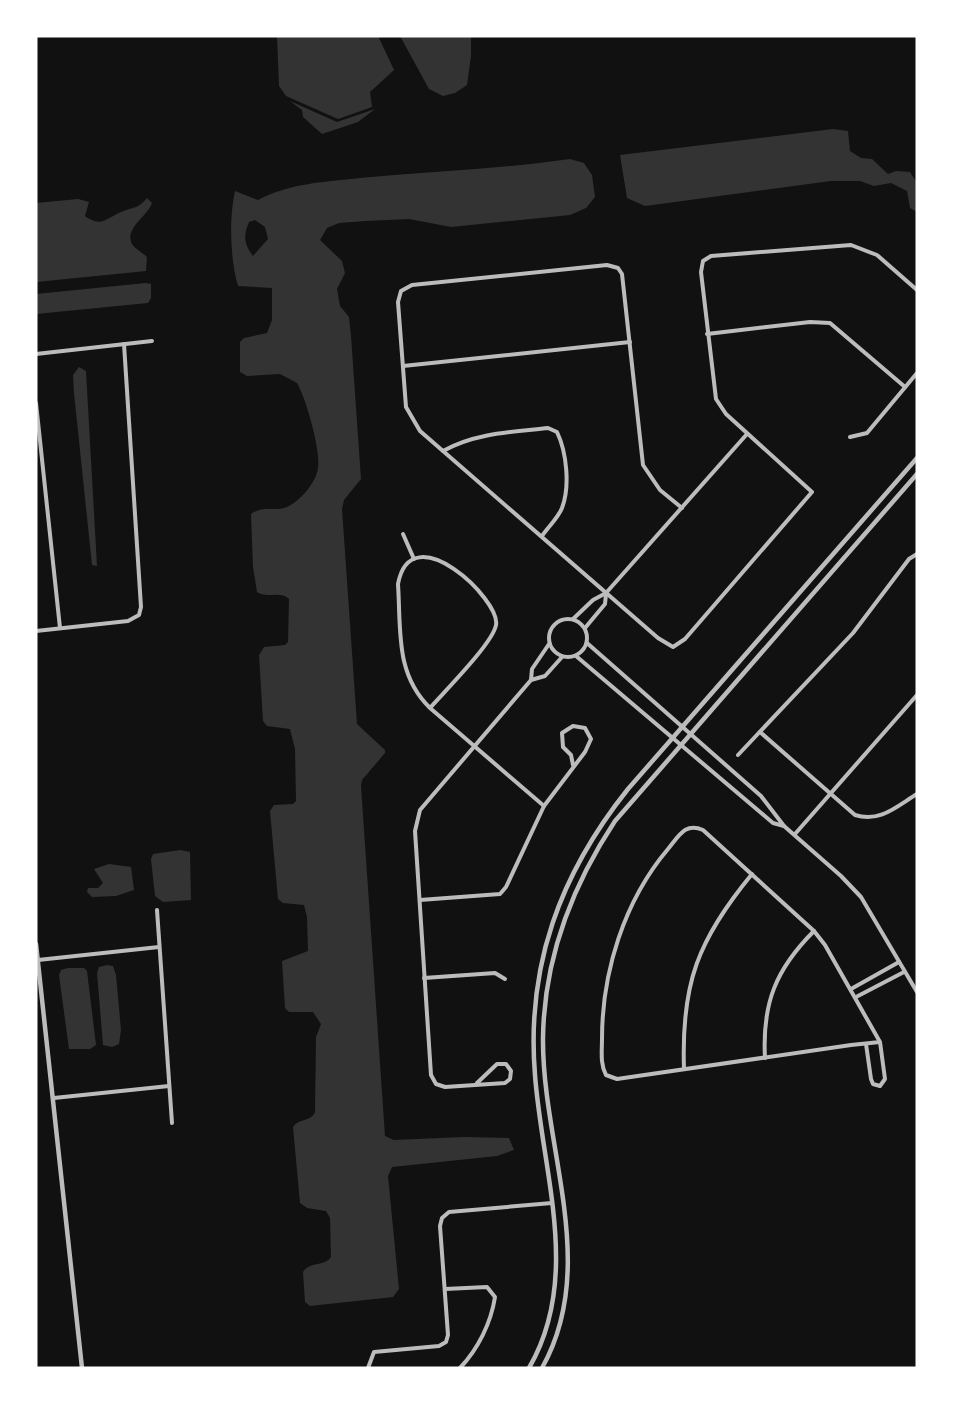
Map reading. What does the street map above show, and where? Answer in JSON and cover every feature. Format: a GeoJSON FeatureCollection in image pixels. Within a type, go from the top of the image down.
{"type":"FeatureCollection","features":[{"type":"Feature","properties":{"kind":"street"},"geometry":{"type":"LineString","coordinates":[[682,508],[660,490],[643,465],[622,274],[618,268],[607,265],[412,285],[401,291],[398,302],[406,407],[420,431],[658,638],[674,647],[685,639],[774,539],[812,492],[726,414],[716,399],[701,272],[703,261],[711,256],[851,245],[877,255],[917,290]]}},
{"type":"Feature","properties":{"kind":"street"},"geometry":{"type":"LineString","coordinates":[[707,334],[810,322],[830,323],[905,387]]}},
{"type":"Feature","properties":{"kind":"street"},"geometry":{"type":"LineString","coordinates":[[36,354],[152,341]]}},
{"type":"Feature","properties":{"kind":"street"},"geometry":{"type":"LineString","coordinates":[[403,366],[630,342]]}},
{"type":"Feature","properties":{"kind":"street"},"geometry":{"type":"LineString","coordinates":[[36,631],[129,621],[138,615],[141,607],[124,344]]}},
{"type":"Feature","properties":{"kind":"street"},"geometry":{"type":"LineString","coordinates":[[850,437],[867,433],[917,373]]}},
{"type":"Feature","properties":{"kind":"street"},"geometry":{"type":"LineString","coordinates":[[36,403],[60,628]]}},
{"type":"Feature","properties":{"kind":"street"},"geometry":{"type":"LineString","coordinates":[[443,451],[463,440],[484,436],[548,428],[557,432],[562,442],[567,490],[561,511],[542,536]]}},
{"type":"Feature","properties":{"kind":"street"},"geometry":{"type":"LineString","coordinates":[[531,680],[532,669],[549,644],[549,632],[555,622],[573,619],[592,600],[606,593],[747,434]]}},
{"type":"Feature","properties":{"kind":"street"},"geometry":{"type":"LineString","coordinates":[[529,1368],[545,1335],[557,1280],[558,1248],[535,1075],[534,1019],[538,981],[559,902],[585,847],[628,789],[917,458]]}},
{"type":"Feature","properties":{"kind":"street"},"geometry":{"type":"LineString","coordinates":[[542,1368],[564,1309],[568,1278],[568,1248],[545,1075],[543,1039],[549,982],[569,905],[594,853],[615,821],[917,474]]}},
{"type":"Feature","properties":{"kind":"street"},"geometry":{"type":"LineString","coordinates":[[403,534],[414,559]]}},
{"type":"Feature","properties":{"kind":"street"},"geometry":{"type":"LineString","coordinates":[[738,755],[830,658],[909,559],[917,554]]}},
{"type":"Feature","properties":{"kind":"street"},"geometry":{"type":"LineString","coordinates":[[430,708],[491,637],[497,616],[489,601],[444,561],[430,556],[414,559],[404,567],[398,584],[403,663],[417,695],[430,708],[544,806]]}},
{"type":"Feature","properties":{"kind":"street"},"geometry":{"type":"LineString","coordinates":[[806,586],[813,592]]}},
{"type":"Feature","properties":{"kind":"street"},"geometry":{"type":"LineString","coordinates":[[576,656],[586,643],[585,628],[605,604],[606,593]]}},
{"type":"Feature","properties":{"kind":"street"},"geometry":{"type":"LineString","coordinates":[[573,619],[585,628]]}},
{"type":"Feature","properties":{"kind":"street"},"geometry":{"type":"LineString","coordinates":[[586,643],[761,796],[784,826],[861,897],[917,992]]}},
{"type":"Feature","properties":{"kind":"street"},"geometry":{"type":"LineString","coordinates":[[549,644],[562,657]]}},
{"type":"Feature","properties":{"kind":"street"},"geometry":{"type":"LineString","coordinates":[[477,1083],[497,1064],[506,1064],[511,1071],[510,1079],[505,1083],[477,1083],[445,1087],[436,1083],[431,1075],[416,831],[420,810],[531,680],[545,676],[562,657],[576,656],[773,823],[784,826]]}},
{"type":"Feature","properties":{"kind":"street"},"geometry":{"type":"LineString","coordinates":[[795,834],[917,695]]}},
{"type":"Feature","properties":{"kind":"street"},"geometry":{"type":"LineString","coordinates":[[420,900],[500,894],[544,806],[585,752],[591,739],[585,728],[573,726],[562,733],[563,747],[571,755],[573,765]]}},
{"type":"Feature","properties":{"kind":"street"},"geometry":{"type":"LineString","coordinates":[[760,732],[855,816],[874,818],[884,815],[917,794]]}},
{"type":"Feature","properties":{"kind":"street"},"geometry":{"type":"LineString","coordinates":[[866,1044],[871,1079],[873,1084],[880,1086],[885,1078],[880,1042],[825,945],[813,931],[703,830],[694,826],[685,828],[663,855],[642,888],[617,944],[604,1005],[603,1069],[606,1075],[617,1079],[880,1042]]}},
{"type":"Feature","properties":{"kind":"street"},"geometry":{"type":"LineString","coordinates":[[684,1069],[683,1031],[688,989],[700,949],[722,911],[752,874]]}},
{"type":"Feature","properties":{"kind":"street"},"geometry":{"type":"LineString","coordinates":[[157,910],[172,1123]]}},
{"type":"Feature","properties":{"kind":"street"},"geometry":{"type":"LineString","coordinates":[[765,1058],[764,1026],[771,992],[782,969],[795,950],[813,931]]}},
{"type":"Feature","properties":{"kind":"street"},"geometry":{"type":"LineString","coordinates":[[36,944],[82,1368]]}},
{"type":"Feature","properties":{"kind":"street"},"geometry":{"type":"LineString","coordinates":[[38,960],[160,947]]}},
{"type":"Feature","properties":{"kind":"street"},"geometry":{"type":"LineString","coordinates":[[851,989],[899,962]]}},
{"type":"Feature","properties":{"kind":"street"},"geometry":{"type":"LineString","coordinates":[[856,997],[904,972]]}},
{"type":"Feature","properties":{"kind":"street"},"geometry":{"type":"LineString","coordinates":[[424,978],[495,973],[505,979]]}},
{"type":"Feature","properties":{"kind":"street"},"geometry":{"type":"LineString","coordinates":[[878,974],[883,983]]}},
{"type":"Feature","properties":{"kind":"street"},"geometry":{"type":"LineString","coordinates":[[538,981],[549,982]]}},
{"type":"Feature","properties":{"kind":"street"},"geometry":{"type":"LineString","coordinates":[[54,1098],[169,1086]]}},
{"type":"Feature","properties":{"kind":"street"},"geometry":{"type":"LineString","coordinates":[[368,1368],[374,1352],[439,1346],[446,1342],[448,1335],[441,1226],[442,1218],[449,1212],[562,1202]]}},
{"type":"Feature","properties":{"kind":"street"},"geometry":{"type":"LineString","coordinates":[[445,1289],[487,1287],[495,1297],[481,1338],[460,1368]]}},
{"type":"Feature","properties":{"kind":"shaded area"},"geometry":{"type":"Polygon","coordinates":[[[277,36],[378,36],[394,70],[370,92],[372,107],[338,119],[286,96],[279,86],[277,36]]]}},
{"type":"Feature","properties":{"kind":"shaded area"},"geometry":{"type":"Polygon","coordinates":[[[400,36],[471,36],[467,85],[455,93],[443,96],[429,89],[400,36]]]}},
{"type":"Feature","properties":{"kind":"shaded area"},"geometry":{"type":"Polygon","coordinates":[[[290,101],[337,122],[375,109],[358,122],[322,134],[303,117],[302,110],[290,101]]]}},
{"type":"Feature","properties":{"kind":"shaded area"},"geometry":{"type":"Polygon","coordinates":[[[833,129],[848,131],[850,151],[861,158],[872,159],[888,174],[896,171],[910,172],[917,183],[917,212],[910,208],[907,191],[891,183],[874,186],[860,181],[831,181],[645,206],[627,198],[620,155],[833,129]]]}},
{"type":"Feature","properties":{"kind":"shaded area"},"geometry":{"type":"Polygon","coordinates":[[[570,159],[584,163],[592,175],[595,197],[586,208],[570,215],[451,227],[409,219],[339,223],[327,228],[320,240],[342,261],[345,273],[337,289],[340,306],[349,317],[351,336],[361,479],[344,500],[342,509],[357,724],[385,750],[385,753],[362,780],[361,786],[385,1136],[394,1140],[509,1138],[514,1150],[497,1156],[392,1167],[388,1176],[399,1289],[393,1297],[310,1306],[305,1302],[303,1272],[309,1266],[325,1262],[331,1257],[330,1218],[326,1211],[307,1208],[300,1203],[293,1127],[298,1122],[311,1117],[315,1112],[316,1037],[321,1024],[313,1012],[289,1012],[285,1008],[282,961],[308,951],[307,917],[304,905],[283,903],[278,899],[270,811],[274,805],[293,804],[296,801],[295,749],[290,729],[267,726],[263,721],[259,655],[264,647],[285,645],[288,642],[289,599],[282,595],[265,595],[257,592],[253,567],[251,514],[260,510],[287,507],[297,500],[314,480],[318,460],[312,425],[297,383],[280,374],[247,376],[240,372],[240,342],[244,338],[267,333],[272,320],[272,288],[238,286],[231,238],[235,191],[258,200],[283,190],[321,182],[570,159]],[[255,220],[249,222],[245,240],[253,256],[268,239],[265,227],[255,220]]]}},
{"type":"Feature","properties":{"kind":"shaded area"},"geometry":{"type":"Polygon","coordinates":[[[147,198],[152,203],[150,208],[134,227],[130,238],[133,246],[147,257],[146,271],[36,282],[36,203],[78,199],[89,202],[85,216],[100,222],[138,206],[147,198]]]}},
{"type":"Feature","properties":{"kind":"shaded area"},"geometry":{"type":"Polygon","coordinates":[[[151,284],[151,298],[148,303],[36,314],[36,294],[151,284]]]}},
{"type":"Feature","properties":{"kind":"shaded area"},"geometry":{"type":"Polygon","coordinates":[[[79,367],[86,371],[97,566],[92,565],[74,393],[73,375],[79,367]]]}},
{"type":"Feature","properties":{"kind":"shaded area"},"geometry":{"type":"Polygon","coordinates":[[[180,850],[190,852],[191,900],[163,902],[155,896],[151,859],[153,854],[180,850]]]}},
{"type":"Feature","properties":{"kind":"shaded area"},"geometry":{"type":"Polygon","coordinates":[[[109,864],[131,867],[134,890],[116,896],[92,897],[87,892],[88,888],[98,888],[103,883],[94,869],[109,864]]]}},
{"type":"Feature","properties":{"kind":"shaded area"},"geometry":{"type":"Polygon","coordinates":[[[113,966],[116,975],[121,1030],[119,1044],[112,1047],[103,1045],[97,973],[99,967],[113,966]]]}},
{"type":"Feature","properties":{"kind":"shaded area"},"geometry":{"type":"Polygon","coordinates":[[[84,968],[87,971],[96,1045],[90,1049],[69,1049],[59,975],[61,970],[84,968]]]}}]}
